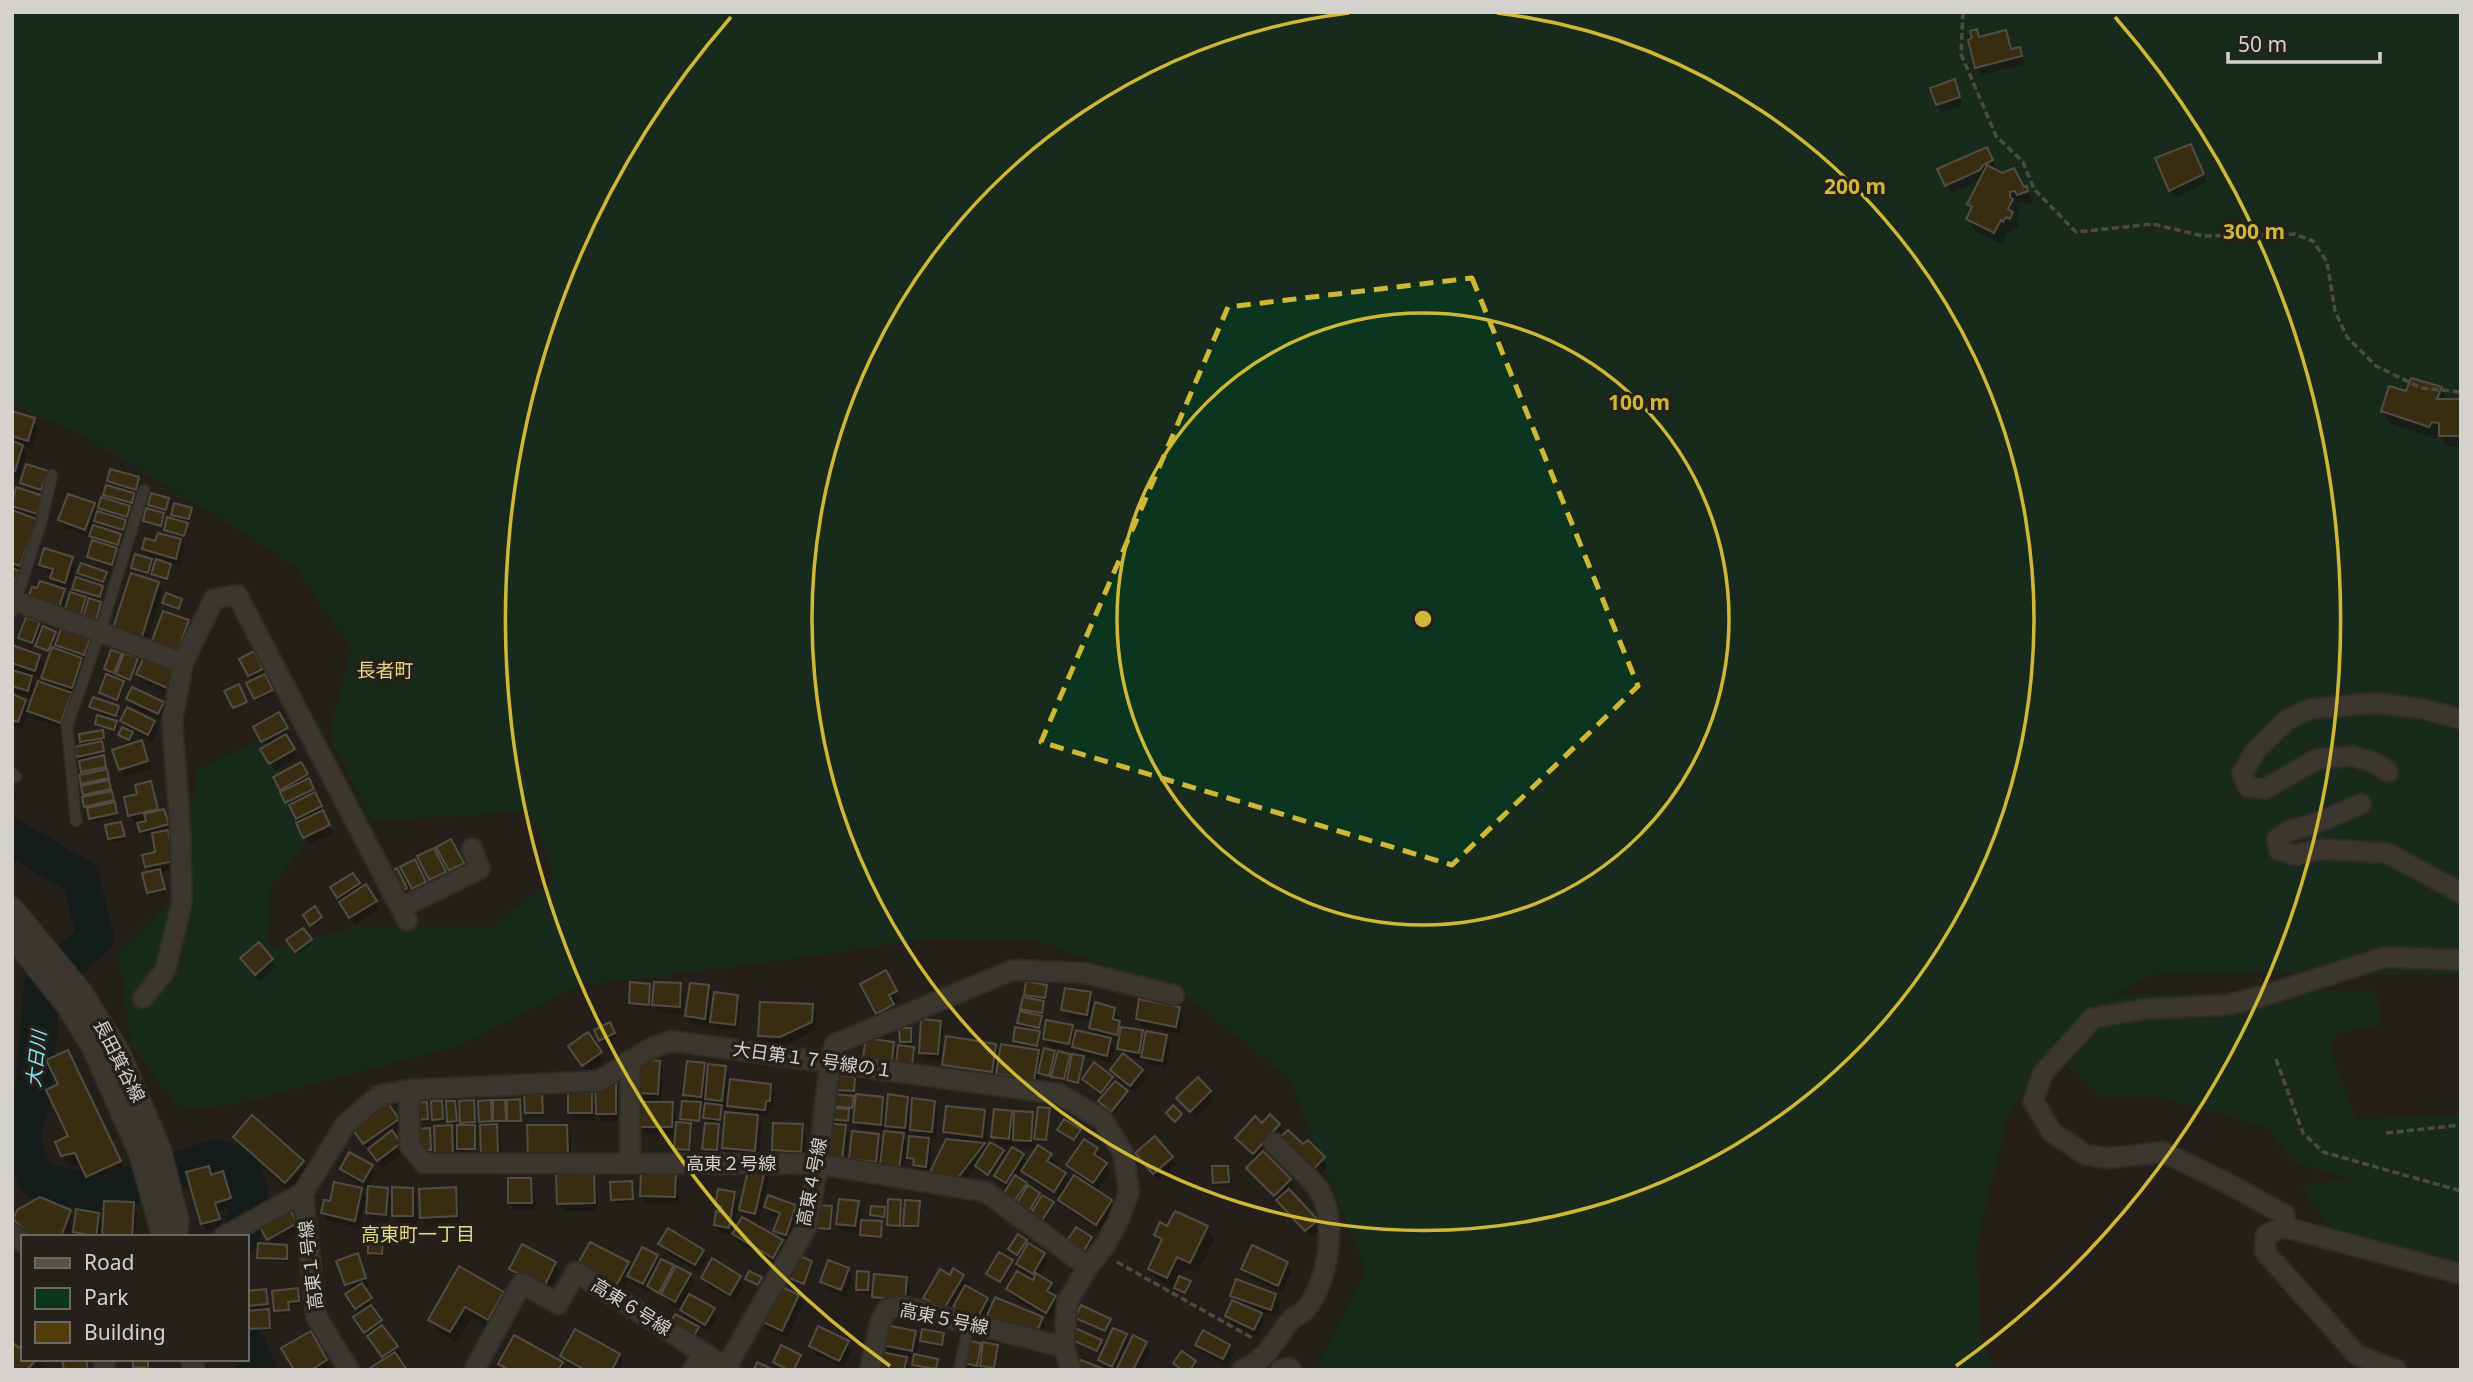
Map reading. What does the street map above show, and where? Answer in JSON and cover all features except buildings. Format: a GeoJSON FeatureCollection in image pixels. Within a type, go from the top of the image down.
{"type":"FeatureCollection","features":[{"type":"Feature","properties":{"kind":"street"},"geometry":{"type":"LineString","coordinates":[[143,998],[166,971],[182,902],[180,825],[172,721],[183,663],[214,599],[237,595],[404,914],[480,869],[472,849]]}},
{"type":"Feature","properties":{"kind":"street"},"geometry":{"type":"LineString","coordinates":[[14,605],[100,632],[183,663]]}},
{"type":"Feature","properties":{"kind":"street"},"geometry":{"type":"LineString","coordinates":[[2388,772],[2375,762],[2353,756],[2317,759],[2264,789],[2248,787],[2242,774],[2255,751],[2287,720],[2310,709],[2376,703],[2423,709],[2461,719]]}},
{"type":"Feature","properties":{"kind":"street"},"geometry":{"type":"LineString","coordinates":[[2361,804],[2314,824],[2291,830],[2277,839],[2278,850],[2295,855],[2320,849],[2387,853],[2461,893]]}},
{"type":"Feature","properties":{"kind":"street","name":"長田箕谷線"},"geometry":{"type":"LineString","coordinates":[[14,910],[75,1000]]}},
{"type":"Feature","properties":{"kind":"street","name":"長田箕谷線"},"geometry":{"type":"LineString","coordinates":[[12,936],[75,1000],[119,1052],[161,1193],[178,1221],[176,1235]]}},
{"type":"Feature","properties":{"kind":"street"},"geometry":{"type":"LineString","coordinates":[[2284,1227],[2285,1215],[2163,1152],[2109,1158],[2086,1155],[2052,1132],[2033,1101],[2043,1073],[2093,1018],[2146,1009],[2227,1005],[2385,957],[2461,960]]}},
{"type":"Feature","properties":{"kind":"street"},"geometry":{"type":"LineString","coordinates":[[830,1061],[835,1044],[1013,970],[1085,973],[1174,995]]}},
{"type":"Feature","properties":{"kind":"street","name":"大日第１７号線の１"},"geometry":{"type":"LineString","coordinates":[[303,1194],[345,1125],[380,1095],[409,1090],[599,1081],[651,1048],[672,1041],[1059,1094],[1103,1120],[1123,1153],[1129,1192],[1118,1222],[1067,1302],[1064,1347],[1071,1370]]}},
{"type":"Feature","properties":{"kind":"street"},"geometry":{"type":"LineString","coordinates":[[630,1060],[630,1163]]}},
{"type":"Feature","properties":{"kind":"street","name":"高東４号線"},"geometry":{"type":"LineString","coordinates":[[728,1369],[807,1226],[818,1164],[830,1061]]}},
{"type":"Feature","properties":{"kind":"street","name":"高東２号線"},"geometry":{"type":"LineString","coordinates":[[409,1090],[411,1146],[424,1163],[818,1164],[986,1192],[1088,1267]]}},
{"type":"Feature","properties":{"kind":"street"},"geometry":{"type":"LineString","coordinates":[[1242,1370],[1264,1358],[1292,1319],[1305,1310],[1319,1288],[1328,1250],[1330,1221],[1319,1191],[1274,1143]]}},
{"type":"Feature","properties":{"kind":"street","name":"長田箕谷線"},"geometry":{"type":"LineString","coordinates":[[161,1193],[158,1226],[162,1235]]}},
{"type":"Feature","properties":{"kind":"street"},"geometry":{"type":"LineString","coordinates":[[227,1235],[303,1194]]}},
{"type":"Feature","properties":{"kind":"street","name":"高東１号線"},"geometry":{"type":"LineString","coordinates":[[303,1194],[316,1316],[349,1370]]}},
{"type":"Feature","properties":{"kind":"street"},"geometry":{"type":"LineString","coordinates":[[2396,1370],[2357,1355],[2265,1252],[2266,1235],[2284,1227],[2461,1274]]}},
{"type":"Feature","properties":{"kind":"street","name":"高東６号線"},"geometry":{"type":"LineString","coordinates":[[474,1370],[522,1283],[558,1304],[576,1272],[728,1369]]}},
{"type":"Feature","properties":{"kind":"street","name":"高東５号線"},"geometry":{"type":"LineString","coordinates":[[870,1370],[880,1322],[887,1309],[901,1306],[1064,1347]]}},
{"type":"Feature","properties":{"kind":"street"},"geometry":{"type":"LineString","coordinates":[[693,1370],[703,1353]]}},
{"type":"Feature","properties":{"kind":"street"},"geometry":{"type":"LineString","coordinates":[[1281,1370],[1291,1370]]}},
{"type":"Feature","properties":{"kind":"lane"},"geometry":{"type":"LineString","coordinates":[[14,605],[41,523],[52,475]]}},
{"type":"Feature","properties":{"kind":"lane"},"geometry":{"type":"LineString","coordinates":[[76,821],[67,726],[100,632],[144,490]]}},
{"type":"Feature","properties":{"kind":"lane"},"geometry":{"type":"LineString","coordinates":[[958,1370],[969,1324]]}},
{"type":"Feature","properties":{"kind":"path"},"geometry":{"type":"LineString","coordinates":[[1963,12],[1961,54],[1996,136],[2023,162],[2034,188],[2076,232],[2153,224],[2203,236],[2295,234],[2313,241],[2327,262],[2335,311],[2347,337],[2376,366],[2421,388],[2461,392]]}},
{"type":"Feature","properties":{"kind":"path"},"geometry":{"type":"LineString","coordinates":[[2276,1059],[2303,1133],[2323,1152],[2461,1191]]}},
{"type":"Feature","properties":{"kind":"path"},"geometry":{"type":"LineString","coordinates":[[2386,1133],[2461,1125]]}},
{"type":"Feature","properties":{"kind":"path"},"geometry":{"type":"LineString","coordinates":[[1111,1258],[1254,1338]]}},
{"type":"Feature","properties":{"kind":"highlighted area"},"geometry":{"type":"Polygon","coordinates":[[[1472,278],[1638,686],[1452,865],[1041,742],[1228,307],[1472,278]]]}},
{"type":"Feature","properties":{"kind":"green space"},"geometry":{"type":"Polygon","coordinates":[[[12,12],[2461,12],[2461,975],[2158,973],[2110,995],[2375,990],[2383,1024],[2339,1033],[2329,1049],[2356,1119],[2461,1115],[2461,1272],[2328,1225],[2301,1186],[2350,1179],[2292,1161],[2268,1128],[2158,1096],[2099,1097],[2050,1050],[2009,1113],[1977,1241],[1979,1331],[1994,1370],[1316,1370],[1366,1269],[1289,1078],[1177,989],[1035,940],[935,938],[749,965],[580,985],[459,1045],[246,1102],[181,1110],[131,1045],[118,952],[175,897],[198,769],[265,737],[308,840],[270,888],[269,949],[354,927],[489,928],[554,879],[531,811],[372,821],[329,734],[352,649],[295,566],[77,432],[12,405],[12,12]]]}},
{"type":"Feature","properties":{"kind":"waterway","name":"大日川"},"geometry":{"type":"LineString","coordinates":[[12,837],[81,878],[95,937],[42,987],[34,1088],[21,1139],[37,1180],[101,1195],[217,1158],[241,1165],[250,1193],[241,1235]]}},
{"type":"Feature","properties":{"kind":"waterway","name":"大日川"},"geometry":{"type":"LineString","coordinates":[[248,1347],[258,1370]]}},
{"type":"Feature","properties":{"kind":"district","name":"長者町"},"geometry":{"type":"Point","coordinates":[385,670]}},
{"type":"Feature","properties":{"kind":"district","name":"高東町一丁目"},"geometry":{"type":"Point","coordinates":[418,1234]}}]}
